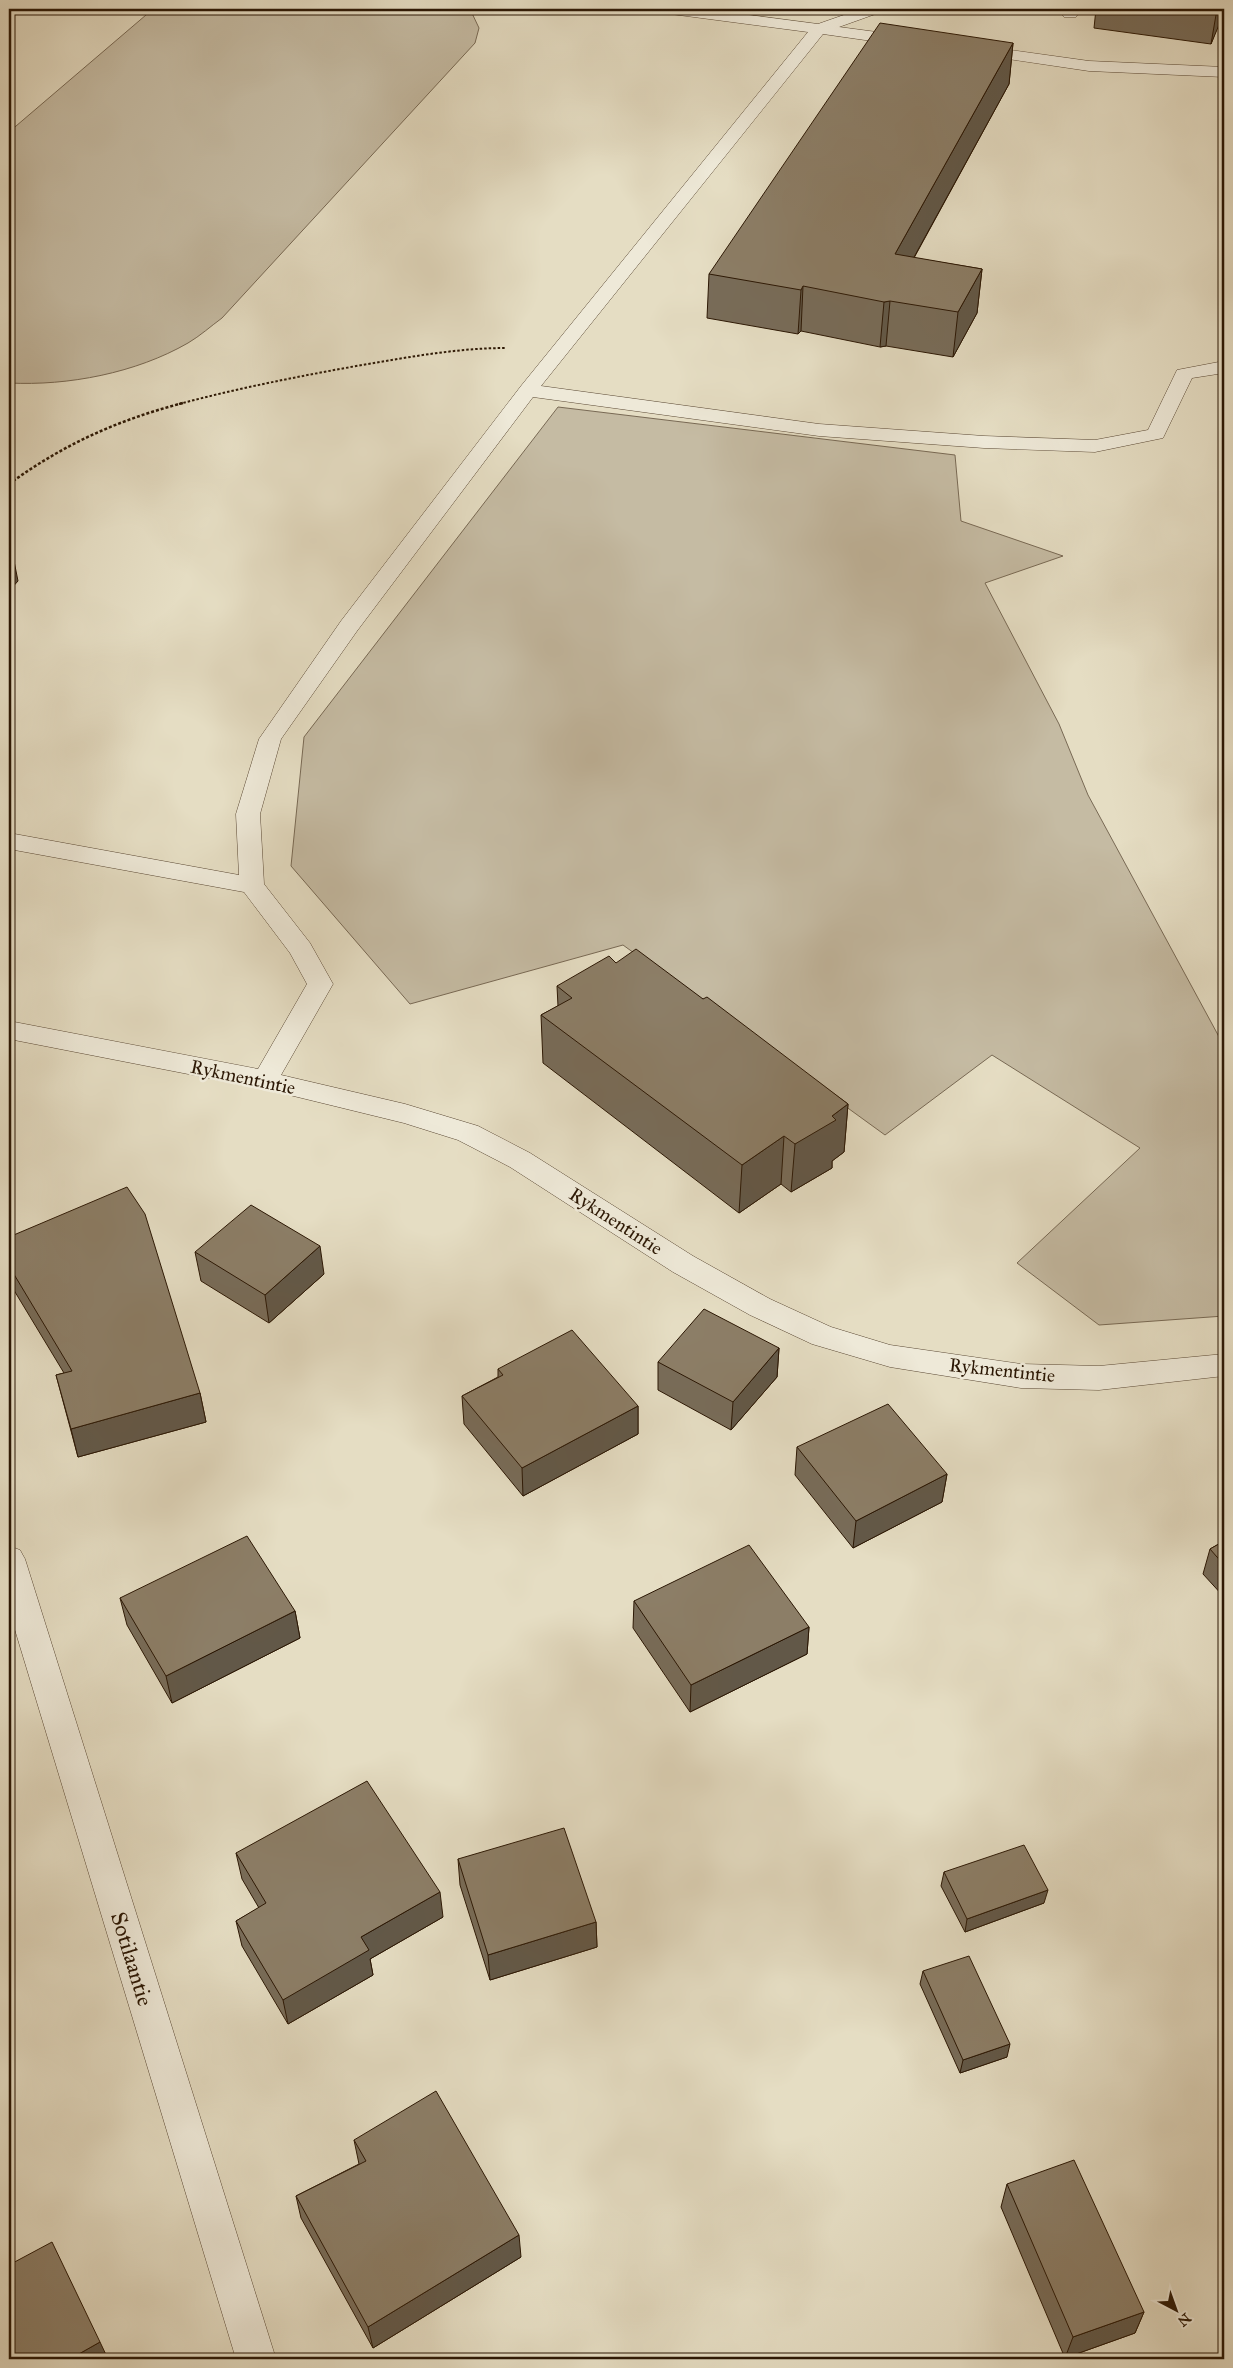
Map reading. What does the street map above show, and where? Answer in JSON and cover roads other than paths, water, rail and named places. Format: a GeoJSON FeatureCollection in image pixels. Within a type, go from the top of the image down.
{"type":"FeatureCollection","features":[{"type":"Feature","properties":{"kind":"street"},"geometry":{"type":"LineString","coordinates":[[671,9],[925,44]]}},
{"type":"Feature","properties":{"kind":"street"},"geometry":{"type":"LineString","coordinates":[[265,1080],[320,984],[301,949],[252,885],[248,814],[270,739],[350,626],[528,390],[819,29],[822,9]]}},
{"type":"Feature","properties":{"kind":"street"},"geometry":{"type":"LineString","coordinates":[[819,29],[875,9]]}},
{"type":"Feature","properties":{"kind":"street"},"geometry":{"type":"LineString","coordinates":[[954,48],[1090,66],[1224,72]]}},
{"type":"Feature","properties":{"kind":"street"},"geometry":{"type":"LineString","coordinates":[[528,390],[819,430],[984,442],[1095,446],[1156,434],[1184,374],[1224,367]]}},
{"type":"Feature","properties":{"kind":"street"},"geometry":{"type":"LineString","coordinates":[[9,841],[252,885]]}},
{"type":"Feature","properties":{"kind":"street","name":"Rykmentintie"},"geometry":{"type":"LineString","coordinates":[[9,1030],[265,1080],[405,1114],[468,1133],[520,1160],[683,1264],[760,1307],[822,1336],[890,1356],[1021,1376],[1099,1378],[1224,1364]]}},
{"type":"Feature","properties":{"kind":"street","name":"Sotilaantie"},"geometry":{"type":"LineString","coordinates":[[9,1558],[256,2359]]}}]}
